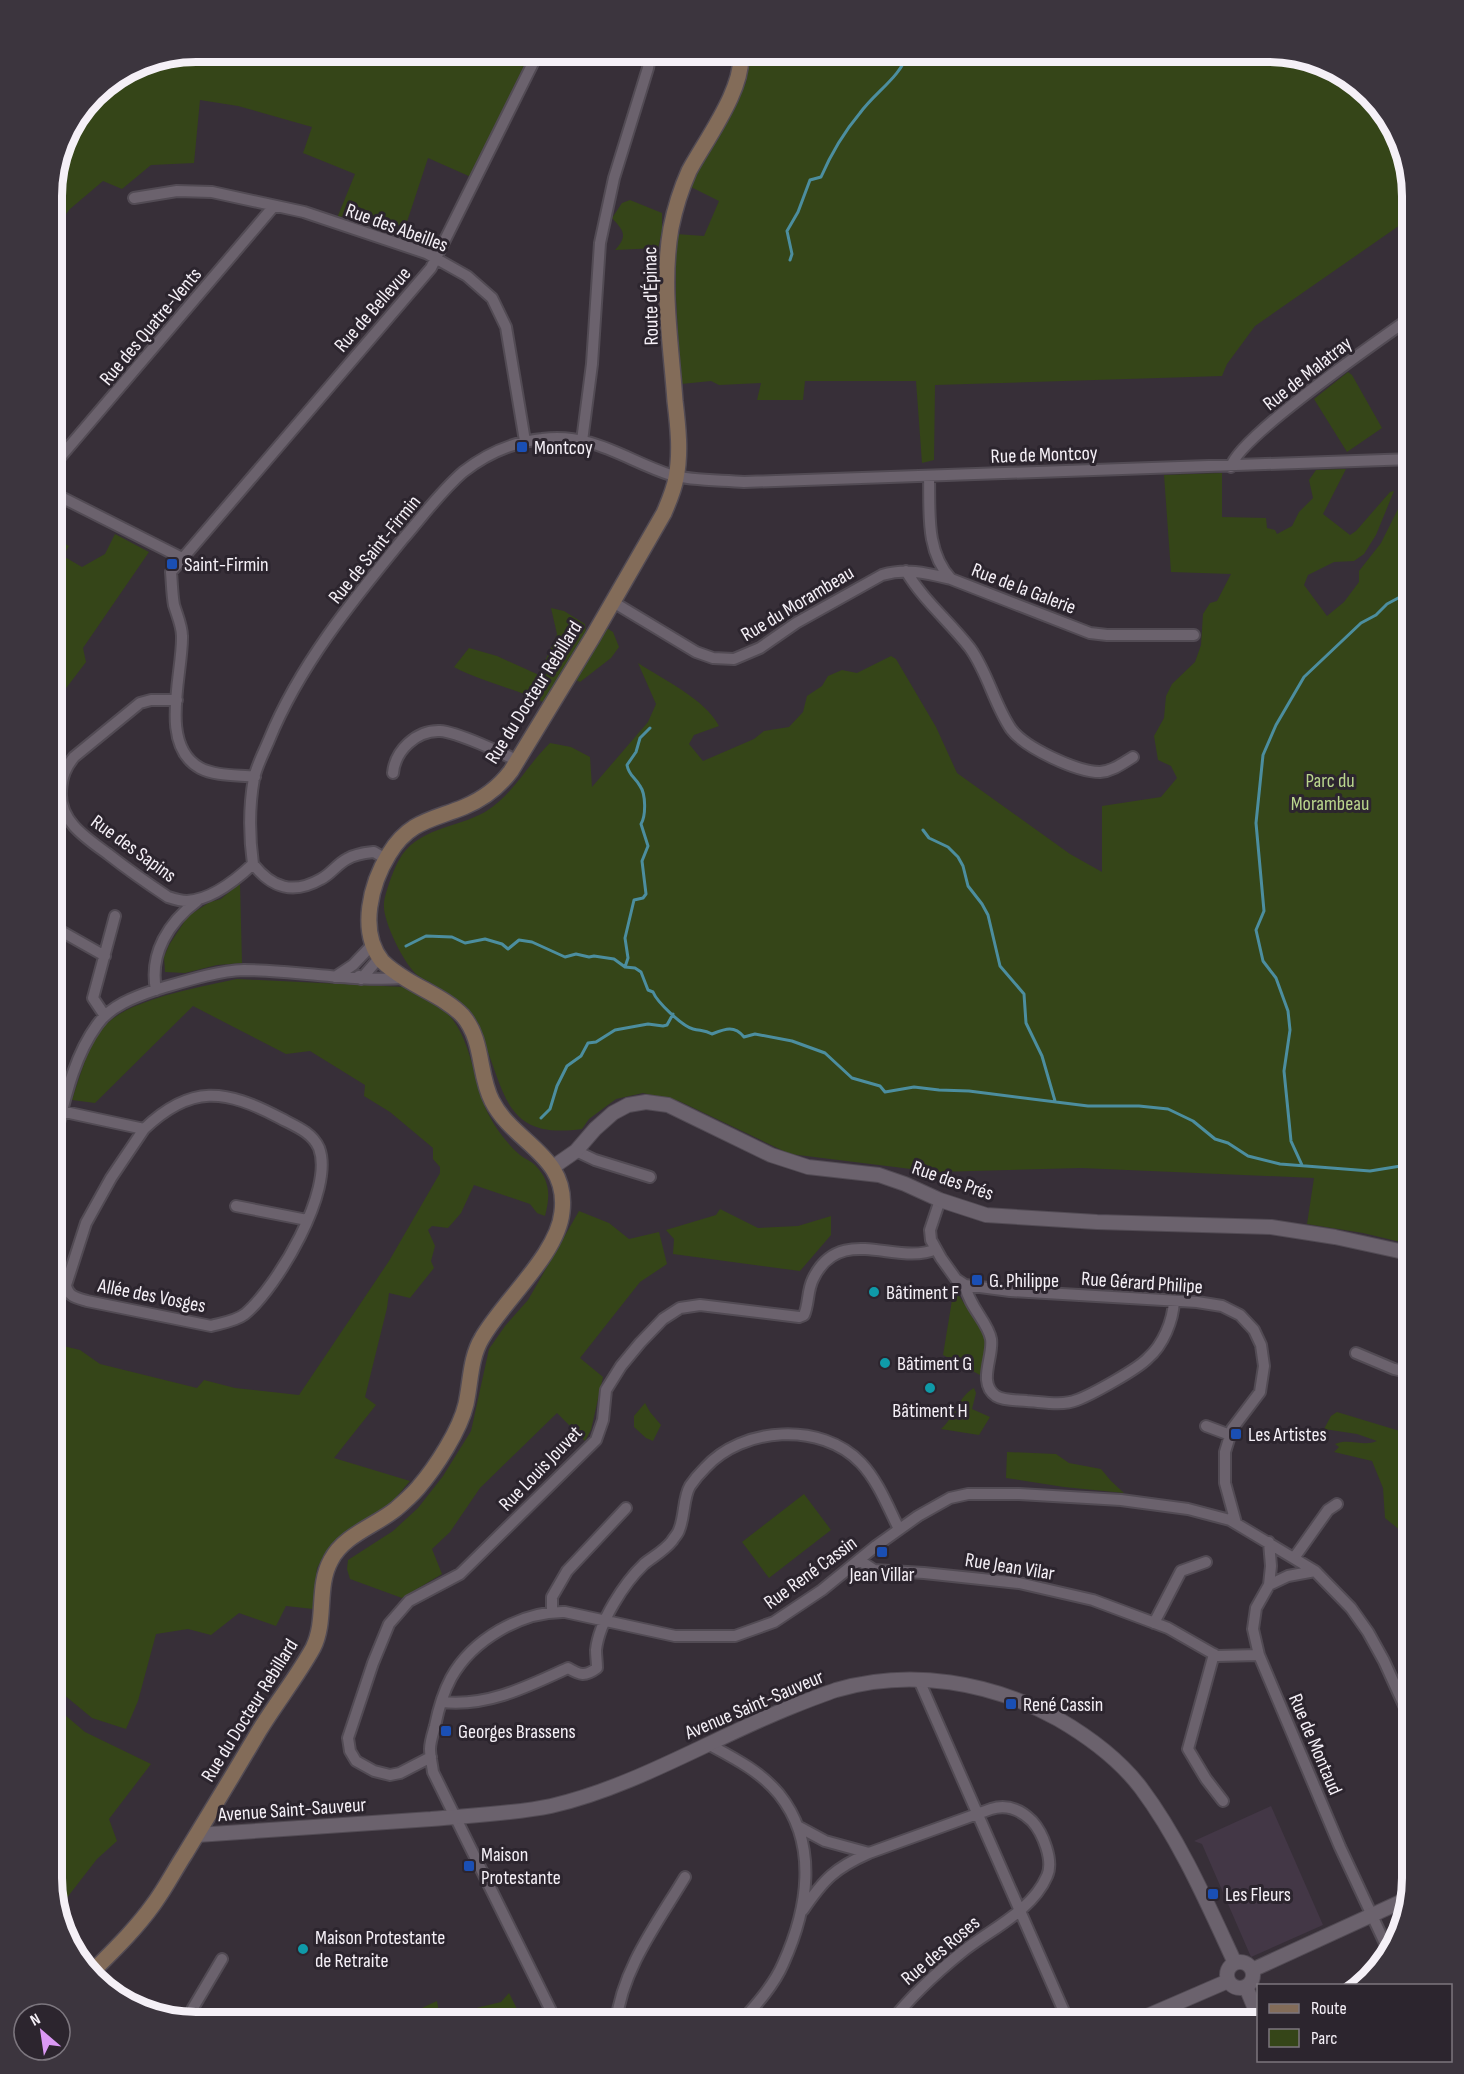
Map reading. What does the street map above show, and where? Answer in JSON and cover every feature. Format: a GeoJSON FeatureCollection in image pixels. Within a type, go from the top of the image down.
{"type":"FeatureCollection","features":[{"type":"Feature","properties":{"kind":"main road","name":"Route d'Épinac"},"geometry":{"type":"LineString","coordinates":[[645,547],[664,513],[677,476],[677,424],[667,291],[671,226],[682,189],[737,80],[741,62]]}},
{"type":"Feature","properties":{"kind":"main road","name":"Rue du Docteur Rebillard"},"geometry":{"type":"LineString","coordinates":[[96,1968],[127,1937],[153,1905],[267,1717],[313,1647],[320,1629],[324,1576],[331,1558],[343,1544],[395,1510],[418,1487],[459,1426],[466,1402],[472,1359],[478,1343],[543,1256],[556,1234],[562,1215],[563,1190],[553,1167],[510,1124],[492,1101],[477,1040],[461,1014],[405,978],[376,951],[369,923],[370,910],[372,896],[386,859],[400,839],[413,827],[479,800],[497,787],[518,761],[645,547]]}},
{"type":"Feature","properties":{"kind":"street","name":"Rue de Bellevue"},"geometry":{"type":"LineString","coordinates":[[255,777],[214,773],[200,768],[191,760],[177,737],[177,700],[182,635],[174,602],[171,572],[438,258],[534,62]]}},
{"type":"Feature","properties":{"kind":"street"},"geometry":{"type":"LineString","coordinates":[[582,441],[592,364],[600,243],[615,178],[649,62]]}},
{"type":"Feature","properties":{"kind":"street","name":"Rue des Abeilles"},"geometry":{"type":"LineString","coordinates":[[134,198],[177,190],[212,192],[304,212],[438,258],[467,276],[492,298],[499,311],[509,340],[513,377],[525,441]]}},
{"type":"Feature","properties":{"kind":"street","name":"Rue des Quatre-Vents"},"geometry":{"type":"LineString","coordinates":[[62,455],[274,206]]}},
{"type":"Feature","properties":{"kind":"street","name":"Rue de Malatray"},"geometry":{"type":"LineString","coordinates":[[1231,467],[1232,462],[1247,443],[1294,404],[1402,324]]}},
{"type":"Feature","properties":{"kind":"street","name":"Rue de Saint-Firmin"},"geometry":{"type":"LineString","coordinates":[[253,864],[249,832],[255,777],[273,731],[302,675],[388,557],[450,484],[497,451],[525,441],[553,438],[582,441],[610,448],[677,476]]}},
{"type":"Feature","properties":{"kind":"street","name":"Rue de Montcoy"},"geometry":{"type":"LineString","coordinates":[[677,476],[744,482],[1402,459]]}},
{"type":"Feature","properties":{"kind":"street","name":"Rue de la Galerie"},"geometry":{"type":"LineString","coordinates":[[929,476],[932,543],[937,562],[951,579],[1090,633],[1194,635]]}},
{"type":"Feature","properties":{"kind":"street"},"geometry":{"type":"LineString","coordinates":[[62,498],[182,558]]}},
{"type":"Feature","properties":{"kind":"street"},"geometry":{"type":"LineString","coordinates":[[906,570],[919,590],[978,660],[1007,722],[1022,740],[1084,770],[1099,772],[1109,770],[1133,757]]}},
{"type":"Feature","properties":{"kind":"street","name":"Rue du Morambeau"},"geometry":{"type":"LineString","coordinates":[[612,602],[696,652],[713,658],[734,659],[760,648],[796,623],[882,575],[906,570],[951,579]]}},
{"type":"Feature","properties":{"kind":"street","name":"Rue des Sapins"},"geometry":{"type":"LineString","coordinates":[[62,778],[66,766],[74,757],[140,703],[151,700],[177,700]]}},
{"type":"Feature","properties":{"kind":"street"},"geometry":{"type":"LineString","coordinates":[[393,773],[394,763],[399,753],[417,737],[429,732],[448,733],[518,761]]}},
{"type":"Feature","properties":{"kind":"street","name":"Rue des Sapins"},"geometry":{"type":"LineString","coordinates":[[62,807],[75,828],[132,873],[168,897],[184,901],[200,899]]}},
{"type":"Feature","properties":{"kind":"street"},"geometry":{"type":"LineString","coordinates":[[156,990],[154,968],[162,941],[177,917],[200,899],[239,877],[253,864],[264,878],[278,886],[297,888],[322,879],[346,859],[356,855],[374,852],[386,859]]}},
{"type":"Feature","properties":{"kind":"street"},"geometry":{"type":"LineString","coordinates":[[105,1016],[93,998],[115,916]]}},
{"type":"Feature","properties":{"kind":"street"},"geometry":{"type":"LineString","coordinates":[[62,932],[105,956]]}},
{"type":"Feature","properties":{"kind":"street"},"geometry":{"type":"LineString","coordinates":[[334,977],[376,951]]}},
{"type":"Feature","properties":{"kind":"street"},"geometry":{"type":"LineString","coordinates":[[361,979],[376,951]]}},
{"type":"Feature","properties":{"kind":"street"},"geometry":{"type":"LineString","coordinates":[[353,965],[361,979]]}},
{"type":"Feature","properties":{"kind":"street"},"geometry":{"type":"LineString","coordinates":[[62,1097],[87,1039],[105,1016],[137,996],[207,976],[243,970],[361,979],[405,978]]}},
{"type":"Feature","properties":{"kind":"street","name":"Allée des Vosges"},"geometry":{"type":"LineString","coordinates":[[213,1095],[226,1096],[268,1112],[304,1131],[318,1148],[322,1160],[321,1174],[300,1238],[272,1285],[243,1315],[211,1326],[87,1301],[72,1297],[67,1292],[66,1285],[86,1223],[111,1178],[144,1129],[160,1114],[181,1101],[213,1095]]}},
{"type":"Feature","properties":{"kind":"street","name":"Rue des Prés"},"geometry":{"type":"LineString","coordinates":[[553,1167],[576,1151],[613,1113],[628,1105],[646,1102],[668,1105],[771,1155],[808,1167],[879,1175],[940,1200],[986,1215],[1097,1222],[1271,1227],[1335,1237],[1402,1252]]}},
{"type":"Feature","properties":{"kind":"street"},"geometry":{"type":"LineString","coordinates":[[62,1111],[144,1129]]}},
{"type":"Feature","properties":{"kind":"street"},"geometry":{"type":"LineString","coordinates":[[576,1151],[595,1160],[650,1177]]}},
{"type":"Feature","properties":{"kind":"street"},"geometry":{"type":"LineString","coordinates":[[940,1200],[930,1230],[931,1240],[956,1279],[965,1285],[968,1297],[991,1339],[987,1379],[990,1389],[996,1396],[1006,1399],[1055,1403],[1078,1400],[1149,1358],[1164,1336],[1174,1314],[1174,1301]]}},
{"type":"Feature","properties":{"kind":"street"},"geometry":{"type":"LineString","coordinates":[[236,1206],[307,1220]]}},
{"type":"Feature","properties":{"kind":"street","name":"Rue Louis Jouvet"},"geometry":{"type":"LineString","coordinates":[[431,1757],[400,1773],[390,1775],[374,1771],[356,1761],[350,1751],[348,1738],[373,1663],[389,1624],[409,1601],[460,1574],[596,1440],[603,1420],[606,1390],[621,1366],[663,1319],[680,1308],[700,1305],[799,1317],[807,1310],[808,1292],[813,1278],[830,1258],[843,1251],[859,1249],[924,1253],[936,1249]]}},
{"type":"Feature","properties":{"kind":"street","name":"Allée des Vosges"},"geometry":{"type":"LineString","coordinates":[[62,1284],[66,1285]]}},
{"type":"Feature","properties":{"kind":"street","name":"Rue Gérard Philipe"},"geometry":{"type":"LineString","coordinates":[[965,1285],[1010,1292],[1174,1301],[1222,1306],[1240,1315],[1254,1330],[1261,1345],[1264,1366],[1260,1392],[1232,1429],[1225,1452],[1226,1484],[1236,1523]]}},
{"type":"Feature","properties":{"kind":"street"},"geometry":{"type":"LineString","coordinates":[[1356,1353],[1402,1371]]}},
{"type":"Feature","properties":{"kind":"street"},"geometry":{"type":"LineString","coordinates":[[1206,1426],[1230,1435]]}},
{"type":"Feature","properties":{"kind":"street"},"geometry":{"type":"LineString","coordinates":[[442,1702],[462,1704],[489,1700],[521,1690],[568,1668],[580,1675],[587,1675],[597,1668],[596,1651],[606,1620],[625,1586],[645,1564],[665,1550],[679,1530],[689,1487],[706,1467],[729,1450],[748,1441],[776,1434],[808,1437],[838,1445],[860,1462],[877,1484],[899,1529]]}},
{"type":"Feature","properties":{"kind":"street","name":"Rue René Cassin"},"geometry":{"type":"LineString","coordinates":[[551,2012],[433,1772],[431,1757],[430,1748],[450,1680],[472,1650],[506,1627],[552,1612],[565,1612],[675,1636],[735,1636],[774,1622],[822,1590],[899,1529],[937,1503],[950,1498],[968,1494],[1019,1494],[1121,1500],[1188,1509],[1230,1520],[1315,1571],[1351,1608],[1368,1632],[1402,1701]]}},
{"type":"Feature","properties":{"kind":"street"},"geometry":{"type":"LineString","coordinates":[[1294,1558],[1328,1510],[1337,1504]]}},
{"type":"Feature","properties":{"kind":"street"},"geometry":{"type":"LineString","coordinates":[[552,1612],[552,1597],[567,1571],[626,1508]]}},
{"type":"Feature","properties":{"kind":"street","name":"Rue de Montaud"},"geometry":{"type":"LineString","coordinates":[[1269,1542],[1271,1566],[1269,1585],[1256,1608],[1253,1629],[1259,1655],[1340,1846],[1386,1944]]}},
{"type":"Feature","properties":{"kind":"street","name":"Rue Jean Vilar"},"geometry":{"type":"LineString","coordinates":[[859,1560],[874,1570],[924,1572],[1019,1583],[1093,1600],[1168,1628],[1217,1656],[1259,1655]]}},
{"type":"Feature","properties":{"kind":"street"},"geometry":{"type":"LineString","coordinates":[[1154,1623],[1181,1571],[1206,1562]]}},
{"type":"Feature","properties":{"kind":"street"},"geometry":{"type":"LineString","coordinates":[[1269,1585],[1288,1576],[1315,1571]]}},
{"type":"Feature","properties":{"kind":"street"},"geometry":{"type":"LineString","coordinates":[[1214,1654],[1188,1749],[1222,1801]]}},
{"type":"Feature","properties":{"kind":"street"},"geometry":{"type":"LineString","coordinates":[[919,1680],[1064,2012]]}},
{"type":"Feature","properties":{"kind":"street","name":"Avenue Saint-Sauveur"},"geometry":{"type":"LineString","coordinates":[[197,1835],[455,1817],[560,1803],[627,1780],[788,1708],[838,1690],[867,1684],[919,1680],[941,1681],[986,1689],[1033,1706],[1074,1728],[1114,1758],[1140,1787],[1162,1819],[1206,1901],[1235,1963]]}},
{"type":"Feature","properties":{"kind":"street"},"geometry":{"type":"LineString","coordinates":[[708,1744],[760,1775],[780,1795],[799,1827],[804,1847],[806,1872],[803,1910],[783,1965],[750,2012]]}},
{"type":"Feature","properties":{"kind":"street","name":"Rue des Roses"},"geometry":{"type":"LineString","coordinates":[[803,1910],[819,1887],[844,1864],[996,1808],[1007,1807],[1023,1812],[1037,1827],[1047,1847],[1049,1873],[1042,1887],[1019,1911],[960,1953],[911,1997],[899,2012]]}},
{"type":"Feature","properties":{"kind":"street"},"geometry":{"type":"LineString","coordinates":[[799,1827],[825,1841],[869,1853]]}},
{"type":"Feature","properties":{"kind":"street"},"geometry":{"type":"LineString","coordinates":[[618,2012],[638,1956],[685,1877]]}},
{"type":"Feature","properties":{"kind":"street"},"geometry":{"type":"LineString","coordinates":[[1252,1970],[1400,1902]]}},
{"type":"Feature","properties":{"kind":"street"},"geometry":{"type":"LineString","coordinates":[[192,2012],[222,1959]]}},
{"type":"Feature","properties":{"kind":"street"},"geometry":{"type":"LineString","coordinates":[[1235,1963],[1245,1963],[1252,1970],[1252,1982],[1246,1987],[1236,1988],[1228,1981],[1228,1969],[1235,1963]]}},
{"type":"Feature","properties":{"kind":"street"},"geometry":{"type":"LineString","coordinates":[[1156,2012],[1228,1981]]}},
{"type":"Feature","properties":{"kind":"street"},"geometry":{"type":"LineString","coordinates":[[1246,1987],[1256,2012]]}},
{"type":"Feature","properties":{"kind":"shaded area"},"geometry":{"type":"Polygon","coordinates":[[[1271,1806],[1323,1925],[1251,1957],[1202,1844],[1194,1841],[1271,1806]]]}},
{"type":"Feature","properties":{"kind":"green space"},"geometry":{"type":"Polygon","coordinates":[[[196,62],[526,62],[471,177],[428,158],[402,237],[378,228],[375,223],[350,214],[337,218],[355,174],[303,153],[312,127],[238,106],[200,100],[194,163],[151,165],[122,189],[103,181],[70,209],[62,219],[62,187],[66,161],[79,129],[95,107],[114,89],[136,75],[161,66],[196,62]]]}},
{"type":"Feature","properties":{"kind":"green space"},"geometry":{"type":"Polygon","coordinates":[[[747,62],[1277,62],[1295,64],[1328,75],[1343,84],[1375,114],[1385,129],[1398,161],[1401,178],[1402,224],[1255,326],[1227,364],[1222,376],[935,385],[934,460],[922,463],[916,381],[805,381],[803,400],[757,400],[761,383],[719,385],[711,381],[681,384],[676,297],[676,234],[704,236],[719,201],[691,187],[700,166],[746,83],[747,62]]]}},
{"type":"Feature","properties":{"kind":"green space"},"geometry":{"type":"Polygon","coordinates":[[[630,200],[662,213],[662,231],[658,248],[615,250],[622,241],[623,234],[612,218],[622,203],[630,200]]]}},
{"type":"Feature","properties":{"kind":"green space"},"geometry":{"type":"Polygon","coordinates":[[[1348,372],[1352,375],[1382,428],[1347,452],[1314,399],[1348,372]]]}},
{"type":"Feature","properties":{"kind":"green space","name":"Parc du Morambeau"},"geometry":{"type":"Polygon","coordinates":[[[1346,469],[1323,514],[1350,535],[1390,492],[1394,491],[1376,535],[1364,554],[1354,561],[1334,562],[1308,575],[1304,585],[1327,616],[1344,602],[1359,582],[1359,571],[1381,543],[1402,498],[1402,1242],[1307,1224],[1314,1178],[1081,1168],[935,1172],[790,1154],[679,1101],[643,1093],[616,1099],[589,1119],[582,1129],[556,1131],[537,1127],[522,1119],[512,1108],[504,1094],[473,1017],[454,997],[415,973],[394,940],[386,919],[384,903],[395,869],[406,849],[426,835],[474,817],[495,805],[550,743],[571,747],[590,757],[592,787],[648,722],[656,704],[638,663],[683,691],[713,716],[719,726],[694,735],[689,744],[703,761],[754,739],[764,731],[789,727],[803,712],[807,696],[822,686],[828,676],[842,670],[857,673],[891,656],[896,659],[936,727],[957,773],[1070,854],[1102,872],[1102,806],[1161,797],[1177,778],[1171,766],[1158,760],[1154,736],[1164,718],[1166,696],[1172,684],[1195,662],[1201,645],[1203,614],[1210,603],[1217,601],[1231,574],[1171,572],[1164,475],[1222,473],[1222,517],[1266,518],[1267,528],[1275,530],[1277,534],[1292,526],[1299,512],[1313,498],[1309,480],[1316,470],[1346,469]]]}},
{"type":"Feature","properties":{"kind":"green space"},"geometry":{"type":"Polygon","coordinates":[[[115,534],[149,552],[83,648],[86,662],[62,694],[62,542],[69,546],[63,556],[82,567],[105,554],[115,534]]]}},
{"type":"Feature","properties":{"kind":"green space"},"geometry":{"type":"Polygon","coordinates":[[[551,608],[564,611],[585,624],[586,633],[543,702],[454,667],[469,648],[497,656],[539,675],[557,634],[551,608]]]}},
{"type":"Feature","properties":{"kind":"green space"},"geometry":{"type":"Polygon","coordinates":[[[605,627],[613,632],[619,647],[611,658],[580,682],[576,680],[605,627]]]}},
{"type":"Feature","properties":{"kind":"green space"},"geometry":{"type":"Polygon","coordinates":[[[240,883],[242,963],[217,965],[185,973],[165,972],[164,957],[188,916],[210,902],[221,899],[240,883]]]}},
{"type":"Feature","properties":{"kind":"green space"},"geometry":{"type":"Polygon","coordinates":[[[237,979],[404,987],[437,1005],[453,1020],[464,1040],[483,1102],[498,1131],[520,1155],[535,1165],[544,1177],[548,1189],[548,1202],[545,1216],[537,1213],[530,1204],[474,1185],[461,1213],[448,1228],[432,1226],[428,1230],[435,1246],[431,1261],[434,1268],[410,1298],[389,1293],[365,1397],[376,1405],[334,1458],[410,1481],[392,1502],[331,1544],[317,1568],[313,1609],[286,1606],[276,1626],[239,1613],[211,1635],[188,1629],[156,1634],[138,1701],[126,1729],[92,1718],[62,1693],[62,1346],[80,1350],[100,1364],[197,1388],[204,1380],[235,1388],[299,1395],[389,1261],[440,1173],[440,1167],[433,1159],[433,1148],[390,1112],[364,1096],[365,1085],[310,1051],[286,1054],[193,1006],[95,1103],[72,1100],[84,1062],[103,1028],[129,1009],[185,990],[237,979]]]}},
{"type":"Feature","properties":{"kind":"green space"},"geometry":{"type":"Polygon","coordinates":[[[720,1209],[758,1228],[798,1226],[831,1216],[831,1235],[800,1271],[673,1254],[674,1239],[666,1230],[716,1215],[720,1209]]]}},
{"type":"Feature","properties":{"kind":"green space"},"geometry":{"type":"Polygon","coordinates":[[[579,1211],[609,1223],[629,1239],[659,1232],[667,1264],[640,1282],[580,1358],[603,1377],[591,1430],[585,1441],[557,1413],[480,1488],[450,1532],[432,1549],[442,1574],[402,1598],[350,1579],[347,1569],[348,1560],[393,1531],[418,1508],[443,1476],[471,1431],[489,1349],[505,1326],[528,1300],[579,1211]]]}},
{"type":"Feature","properties":{"kind":"green space"},"geometry":{"type":"Polygon","coordinates":[[[954,1288],[985,1335],[987,1346],[980,1375],[943,1355],[954,1288]]]}},
{"type":"Feature","properties":{"kind":"green space"},"geometry":{"type":"Polygon","coordinates":[[[974,1388],[976,1393],[972,1409],[990,1417],[979,1435],[941,1429],[964,1397],[974,1388]]]}},
{"type":"Feature","properties":{"kind":"green space"},"geometry":{"type":"Polygon","coordinates":[[[645,1403],[661,1425],[653,1441],[634,1427],[634,1416],[645,1403]]]}},
{"type":"Feature","properties":{"kind":"green space"},"geometry":{"type":"Polygon","coordinates":[[[1337,1412],[1402,1432],[1402,1532],[1385,1518],[1383,1488],[1372,1461],[1334,1452],[1339,1447],[1335,1444],[1340,1442],[1372,1443],[1377,1441],[1357,1434],[1324,1429],[1331,1416],[1337,1412]]]}},
{"type":"Feature","properties":{"kind":"green space"},"geometry":{"type":"Polygon","coordinates":[[[1007,1452],[1056,1454],[1069,1463],[1101,1469],[1124,1493],[1006,1478],[1007,1452]]]}},
{"type":"Feature","properties":{"kind":"green space"},"geometry":{"type":"Polygon","coordinates":[[[804,1494],[831,1530],[769,1578],[742,1542],[804,1494]]]}},
{"type":"Feature","properties":{"kind":"green space"},"geometry":{"type":"Polygon","coordinates":[[[62,1712],[85,1732],[151,1764],[109,1819],[117,1841],[97,1859],[64,1902],[62,1712]]]}},
{"type":"Feature","properties":{"kind":"green space"},"geometry":{"type":"Polygon","coordinates":[[[509,1993],[518,2012],[460,2012],[501,2002],[509,1993]]]}},
{"type":"Feature","properties":{"kind":"green space"},"geometry":{"type":"Polygon","coordinates":[[[437,2001],[439,2012],[413,2012],[437,2001]]]}},
{"type":"Feature","properties":{"kind":"waterway"},"geometry":{"type":"LineString","coordinates":[[790,260],[792,254],[787,231],[798,212],[810,180],[821,177],[849,128],[904,62]]}},
{"type":"Feature","properties":{"kind":"waterway"},"geometry":{"type":"LineString","coordinates":[[1302,1165],[1291,1141],[1284,1071],[1290,1030],[1288,1011],[1276,978],[1263,961],[1256,930],[1264,911],[1256,823],[1263,755],[1276,725],[1304,677],[1361,623],[1402,596]]}},
{"type":"Feature","properties":{"kind":"waterway"},"geometry":{"type":"LineString","coordinates":[[625,967],[628,958],[625,938],[634,900],[643,898],[646,894],[642,861],[648,846],[641,824],[644,811],[642,790],[629,772],[627,765],[636,752],[640,738],[650,728]]}},
{"type":"Feature","properties":{"kind":"waterway"},"geometry":{"type":"LineString","coordinates":[[923,830],[929,838],[948,847],[958,857],[968,886],[988,915],[1000,966],[1024,994],[1026,1023],[1042,1056],[1055,1101]]}},
{"type":"Feature","properties":{"kind":"waterway"},"geometry":{"type":"LineString","coordinates":[[406,946],[426,936],[452,937],[465,943],[485,939],[502,944],[508,949],[519,940],[532,942],[565,957],[576,954],[614,959],[625,967],[635,968],[641,972],[648,990],[653,992],[670,1013],[688,1027],[712,1034],[733,1029],[744,1037],[755,1034],[792,1041],[825,1053],[852,1078],[880,1086],[885,1092],[914,1087],[969,1091],[1088,1106],[1139,1106],[1168,1109],[1193,1121],[1215,1139],[1228,1143],[1248,1156],[1280,1164],[1370,1171],[1402,1166]]}},
{"type":"Feature","properties":{"kind":"waterway"},"geometry":{"type":"LineString","coordinates":[[541,1118],[550,1109],[557,1086],[567,1066],[581,1056],[588,1043],[596,1042],[615,1030],[648,1024],[667,1025],[673,1014]]}},
{"type":"Feature","properties":{"kind":"place","name":"Montcoy"},"geometry":{"type":"Point","coordinates":[522,447]}},
{"type":"Feature","properties":{"kind":"place","name":"Saint-Firmin"},"geometry":{"type":"Point","coordinates":[172,564]}},
{"type":"Feature","properties":{"kind":"place","name":"G. Philippe"},"geometry":{"type":"Point","coordinates":[977,1280]}},
{"type":"Feature","properties":{"kind":"place","name":"Bâtiment F"},"geometry":{"type":"Point","coordinates":[874,1292]}},
{"type":"Feature","properties":{"kind":"place","name":"Bâtiment G"},"geometry":{"type":"Point","coordinates":[885,1363]}},
{"type":"Feature","properties":{"kind":"place","name":"Bâtiment H"},"geometry":{"type":"Point","coordinates":[930,1388]}},
{"type":"Feature","properties":{"kind":"place","name":"Les Artistes"},"geometry":{"type":"Point","coordinates":[1236,1434]}},
{"type":"Feature","properties":{"kind":"place","name":"Jean Villar"},"geometry":{"type":"Point","coordinates":[882,1552]}},
{"type":"Feature","properties":{"kind":"place","name":"René Cassin"},"geometry":{"type":"Point","coordinates":[1011,1704]}},
{"type":"Feature","properties":{"kind":"place","name":"Georges Brassens"},"geometry":{"type":"Point","coordinates":[446,1731]}},
{"type":"Feature","properties":{"kind":"place","name":"Maison Protestante"},"geometry":{"type":"Point","coordinates":[469,1866]}},
{"type":"Feature","properties":{"kind":"place","name":"Les Fleurs"},"geometry":{"type":"Point","coordinates":[1213,1894]}},
{"type":"Feature","properties":{"kind":"place","name":"Maison Protestante de Retraite"},"geometry":{"type":"Point","coordinates":[303,1949]}}]}
